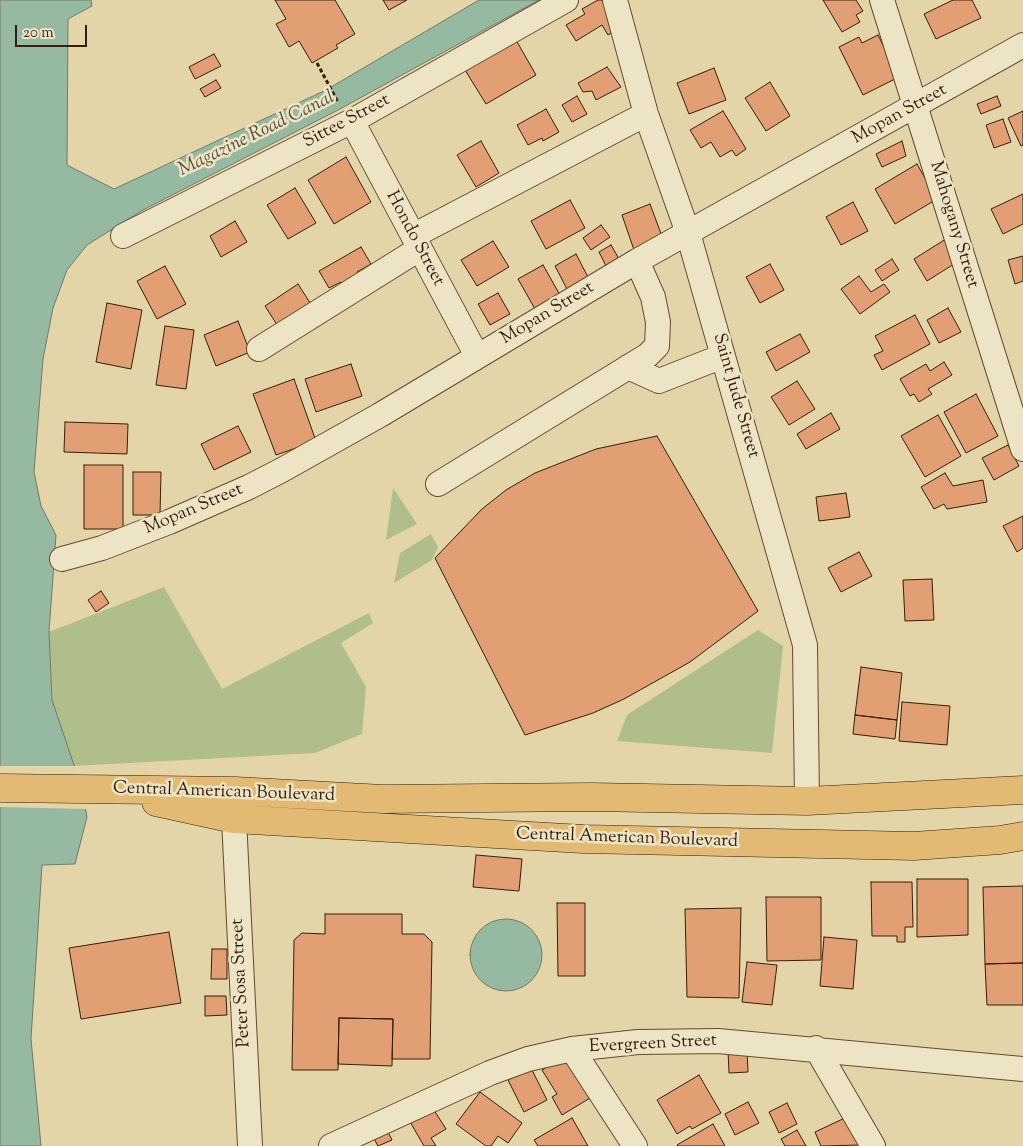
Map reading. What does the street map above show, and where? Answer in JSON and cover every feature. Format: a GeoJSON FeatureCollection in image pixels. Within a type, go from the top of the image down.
{"type":"FeatureCollection","features":[{"type":"Feature","properties":{"kind":"main road"},"geometry":{"type":"LineString","coordinates":[[0,788],[104,789]]}},
{"type":"Feature","properties":{"kind":"main road","name":"Central American Boulevard"},"geometry":{"type":"LineString","coordinates":[[104,789],[235,791],[383,799],[591,797],[807,801],[1023,790]]}},
{"type":"Feature","properties":{"kind":"main road","name":"Central American Boulevard"},"geometry":{"type":"LineString","coordinates":[[104,789],[234,820],[583,839],[914,846],[1000,840],[1023,836]]}},
{"type":"Feature","properties":{"kind":"street","name":"Sittee Street"},"geometry":{"type":"LineString","coordinates":[[123,236],[352,121],[566,0]]}},
{"type":"Feature","properties":{"kind":"street","name":"Saint Jude Street"},"geometry":{"type":"LineString","coordinates":[[615,0],[646,114],[688,233],[806,645],[807,801]]}},
{"type":"Feature","properties":{"kind":"street","name":"Mahogany Street"},"geometry":{"type":"LineString","coordinates":[[882,0],[1023,450]]}},
{"type":"Feature","properties":{"kind":"street","name":"Mopan Street"},"geometry":{"type":"LineString","coordinates":[[62,559],[102,548],[249,487],[380,415],[637,261],[1023,45]]}},
{"type":"Feature","properties":{"kind":"street"},"geometry":{"type":"LineString","coordinates":[[259,349],[416,243],[646,114]]}},
{"type":"Feature","properties":{"kind":"street","name":"Hondo Street"},"geometry":{"type":"LineString","coordinates":[[352,121],[477,356]]}},
{"type":"Feature","properties":{"kind":"street"},"geometry":{"type":"LineString","coordinates":[[438,484],[628,367],[657,346],[658,322],[653,297],[637,261]]}},
{"type":"Feature","properties":{"kind":"street"},"geometry":{"type":"LineString","coordinates":[[628,367],[658,381],[723,356]]}},
{"type":"Feature","properties":{"kind":"street","name":"Peter Sosa Street"},"geometry":{"type":"LineString","coordinates":[[234,820],[250,1146]]}},
{"type":"Feature","properties":{"kind":"street","name":"Evergreen Street"},"geometry":{"type":"LineString","coordinates":[[331,1146],[490,1073],[528,1059],[572,1049],[682,1040],[816,1048],[1023,1069]]}},
{"type":"Feature","properties":{"kind":"street"},"geometry":{"type":"LineString","coordinates":[[816,1048],[873,1146]]}},
{"type":"Feature","properties":{"kind":"street"},"geometry":{"type":"LineString","coordinates":[[572,1049],[635,1146]]}},
{"type":"Feature","properties":{"kind":"path"},"geometry":{"type":"LineString","coordinates":[[317,63],[331,90]]}},
{"type":"Feature","properties":{"kind":"shaded area"},"geometry":{"type":"Polygon","coordinates":[[[393,488],[417,524],[386,540],[393,488]]]}},
{"type":"Feature","properties":{"kind":"shaded area"},"geometry":{"type":"Polygon","coordinates":[[[431,534],[438,547],[432,560],[394,583],[400,553],[431,534]]]}},
{"type":"Feature","properties":{"kind":"shaded area"},"geometry":{"type":"Polygon","coordinates":[[[164,587],[222,689],[369,613],[373,623],[341,643],[366,687],[362,734],[315,753],[73,766],[52,700],[49,632],[164,587]]]}},
{"type":"Feature","properties":{"kind":"shaded area"},"geometry":{"type":"Polygon","coordinates":[[[758,630],[783,646],[772,753],[617,741],[627,715],[758,630]]]}},
{"type":"Feature","properties":{"kind":"water","name":"Magazine Road Canal"},"geometry":{"type":"Polygon","coordinates":[[[0,0],[91,0],[92,6],[68,19],[67,165],[114,189],[326,90],[479,0],[539,0],[338,110],[143,210],[87,245],[67,270],[53,308],[43,359],[34,472],[41,506],[56,535],[49,632],[52,700],[82,789],[87,817],[75,864],[42,865],[31,1039],[41,1146],[0,1146],[0,0]]]}},
{"type":"Feature","properties":{"kind":"water"},"geometry":{"type":"Polygon","coordinates":[[[506,919],[526,925],[536,935],[542,955],[536,975],[526,985],[506,991],[486,985],[476,975],[470,955],[476,935],[486,925],[506,919]]]}},
{"type":"Feature","properties":{"kind":"pier"},"geometry":{"type":"Polygon","coordinates":[[[0,766],[76,766],[88,809],[0,807],[0,766]]]}},
{"type":"Feature","properties":{"kind":"building"},"geometry":{"type":"Polygon","coordinates":[[[275,0],[335,0],[355,34],[336,45],[338,48],[312,63],[299,41],[289,47],[276,24],[286,19],[275,0]]]}},
{"type":"Feature","properties":{"kind":"building"},"geometry":{"type":"Polygon","coordinates":[[[383,0],[407,0],[389,10],[383,0]]]}},
{"type":"Feature","properties":{"kind":"building"},"geometry":{"type":"Polygon","coordinates":[[[598,0],[602,0],[619,28],[608,35],[602,25],[576,41],[566,25],[585,14],[582,9],[598,0]]]}},
{"type":"Feature","properties":{"kind":"building"},"geometry":{"type":"Polygon","coordinates":[[[823,0],[856,0],[863,11],[856,15],[860,22],[842,32],[823,0]]]}},
{"type":"Feature","properties":{"kind":"building"},"geometry":{"type":"Polygon","coordinates":[[[953,0],[972,0],[981,18],[936,39],[924,14],[953,0]]]}},
{"type":"Feature","properties":{"kind":"building"},"geometry":{"type":"Polygon","coordinates":[[[878,35],[899,77],[863,95],[839,47],[859,37],[862,43],[878,35]]]}},
{"type":"Feature","properties":{"kind":"building"},"geometry":{"type":"Polygon","coordinates":[[[516,40],[536,75],[486,104],[465,70],[516,40]]]}},
{"type":"Feature","properties":{"kind":"building"},"geometry":{"type":"Polygon","coordinates":[[[214,54],[221,66],[195,79],[189,67],[214,54]]]}},
{"type":"Feature","properties":{"kind":"building"},"geometry":{"type":"Polygon","coordinates":[[[607,67],[621,87],[596,100],[592,91],[583,92],[578,83],[607,67]]]}},
{"type":"Feature","properties":{"kind":"building"},"geometry":{"type":"Polygon","coordinates":[[[714,68],[726,100],[689,114],[677,83],[714,68]]]}},
{"type":"Feature","properties":{"kind":"building"},"geometry":{"type":"Polygon","coordinates":[[[216,80],[221,88],[205,97],[200,89],[216,80]]]}},
{"type":"Feature","properties":{"kind":"building"},"geometry":{"type":"Polygon","coordinates":[[[770,82],[790,116],[766,131],[745,98],[770,82]]]}},
{"type":"Feature","properties":{"kind":"building"},"geometry":{"type":"Polygon","coordinates":[[[577,96],[587,114],[572,122],[562,105],[577,96]]]}},
{"type":"Feature","properties":{"kind":"building"},"geometry":{"type":"Polygon","coordinates":[[[997,96],[1001,106],[981,114],[977,104],[997,96]]]}},
{"type":"Feature","properties":{"kind":"building"},"geometry":{"type":"Polygon","coordinates":[[[546,109],[559,132],[543,141],[542,138],[528,145],[517,125],[546,109]]]}},
{"type":"Feature","properties":{"kind":"building"},"geometry":{"type":"Polygon","coordinates":[[[723,111],[746,149],[736,156],[732,150],[720,157],[711,142],[701,148],[690,130],[723,111]]]}},
{"type":"Feature","properties":{"kind":"building"},"geometry":{"type":"Polygon","coordinates":[[[1023,111],[1023,145],[1021,146],[1008,118],[1023,111]]]}},
{"type":"Feature","properties":{"kind":"building"},"geometry":{"type":"Polygon","coordinates":[[[1003,119],[1011,142],[994,148],[986,125],[1003,119]]]}},
{"type":"Feature","properties":{"kind":"building"},"geometry":{"type":"Polygon","coordinates":[[[481,141],[499,173],[476,187],[457,155],[481,141]]]}},
{"type":"Feature","properties":{"kind":"building"},"geometry":{"type":"Polygon","coordinates":[[[902,141],[906,156],[882,167],[876,154],[902,141]]]}},
{"type":"Feature","properties":{"kind":"building"},"geometry":{"type":"Polygon","coordinates":[[[346,157],[371,202],[334,224],[308,180],[346,157]]]}},
{"type":"Feature","properties":{"kind":"building"},"geometry":{"type":"Polygon","coordinates":[[[917,164],[937,199],[895,224],[875,189],[917,164]]]}},
{"type":"Feature","properties":{"kind":"building"},"geometry":{"type":"Polygon","coordinates":[[[295,188],[316,223],[288,239],[267,205],[295,188]]]}},
{"type":"Feature","properties":{"kind":"building"},"geometry":{"type":"Polygon","coordinates":[[[1023,194],[1023,224],[1003,234],[991,209],[1023,194]]]}},
{"type":"Feature","properties":{"kind":"building"},"geometry":{"type":"Polygon","coordinates":[[[570,200],[585,228],[546,249],[531,221],[570,200]]]}},
{"type":"Feature","properties":{"kind":"building"},"geometry":{"type":"Polygon","coordinates":[[[853,202],[868,231],[841,245],[826,217],[853,202]]]}},
{"type":"Feature","properties":{"kind":"building"},"geometry":{"type":"Polygon","coordinates":[[[650,204],[663,239],[634,250],[622,215],[650,204]]]}},
{"type":"Feature","properties":{"kind":"building"},"geometry":{"type":"Polygon","coordinates":[[[235,221],[247,242],[221,257],[210,236],[235,221]]]}},
{"type":"Feature","properties":{"kind":"building"},"geometry":{"type":"Polygon","coordinates":[[[601,225],[610,237],[591,250],[583,238],[601,225]]]}},
{"type":"Feature","properties":{"kind":"building"},"geometry":{"type":"Polygon","coordinates":[[[949,237],[962,259],[927,281],[914,259],[949,237]]]}},
{"type":"Feature","properties":{"kind":"building"},"geometry":{"type":"Polygon","coordinates":[[[493,241],[509,267],[477,286],[461,260],[493,241]]]}},
{"type":"Feature","properties":{"kind":"building"},"geometry":{"type":"Polygon","coordinates":[[[611,245],[619,259],[606,266],[599,252],[611,245]]]}},
{"type":"Feature","properties":{"kind":"building"},"geometry":{"type":"Polygon","coordinates":[[[361,247],[371,264],[357,272],[361,280],[345,290],[341,282],[329,288],[319,271],[361,247]]]}},
{"type":"Feature","properties":{"kind":"building"},"geometry":{"type":"Polygon","coordinates":[[[576,254],[588,277],[567,289],[555,266],[576,254]]]}},
{"type":"Feature","properties":{"kind":"building"},"geometry":{"type":"Polygon","coordinates":[[[1023,256],[1023,281],[1015,284],[1008,260],[1023,256]]]}},
{"type":"Feature","properties":{"kind":"building"},"geometry":{"type":"Polygon","coordinates":[[[892,259],[899,270],[882,281],[875,270],[892,259]]]}},
{"type":"Feature","properties":{"kind":"building"},"geometry":{"type":"Polygon","coordinates":[[[770,264],[784,290],[760,303],[746,277],[770,264]]]}},
{"type":"Feature","properties":{"kind":"building"},"geometry":{"type":"Polygon","coordinates":[[[543,265],[560,295],[535,309],[518,279],[543,265]]]}},
{"type":"Feature","properties":{"kind":"building"},"geometry":{"type":"Polygon","coordinates":[[[165,266],[186,304],[157,319],[137,281],[165,266]]]}},
{"type":"Feature","properties":{"kind":"building"},"geometry":{"type":"Polygon","coordinates":[[[859,276],[871,292],[884,284],[890,292],[860,314],[841,289],[859,276]]]}},
{"type":"Feature","properties":{"kind":"building"},"geometry":{"type":"Polygon","coordinates":[[[298,284],[314,309],[281,331],[265,306],[298,284]]]}},
{"type":"Feature","properties":{"kind":"building"},"geometry":{"type":"Polygon","coordinates":[[[498,293],[510,314],[490,325],[478,304],[498,293]]]}},
{"type":"Feature","properties":{"kind":"building"},"geometry":{"type":"Polygon","coordinates":[[[107,303],[142,310],[131,369],[96,362],[107,303]]]}},
{"type":"Feature","properties":{"kind":"building"},"geometry":{"type":"Polygon","coordinates":[[[948,308],[961,332],[939,343],[927,320],[948,308]]]}},
{"type":"Feature","properties":{"kind":"building"},"geometry":{"type":"Polygon","coordinates":[[[915,315],[930,344],[882,370],[874,355],[883,351],[875,336],[915,315]]]}},
{"type":"Feature","properties":{"kind":"building"},"geometry":{"type":"Polygon","coordinates":[[[238,321],[250,352],[216,366],[204,335],[238,321]]]}},
{"type":"Feature","properties":{"kind":"building"},"geometry":{"type":"Polygon","coordinates":[[[165,326],[194,330],[186,389],[156,385],[165,326]]]}},
{"type":"Feature","properties":{"kind":"building"},"geometry":{"type":"Polygon","coordinates":[[[800,334],[810,352],[776,371],[766,352],[800,334]]]}},
{"type":"Feature","properties":{"kind":"building"},"geometry":{"type":"Polygon","coordinates":[[[944,362],[952,375],[928,389],[932,394],[919,402],[914,394],[910,396],[900,379],[926,364],[930,371],[944,362]]]}},
{"type":"Feature","properties":{"kind":"building"},"geometry":{"type":"Polygon","coordinates":[[[351,364],[362,396],[316,412],[305,379],[351,364]]]}},
{"type":"Feature","properties":{"kind":"building"},"geometry":{"type":"Polygon","coordinates":[[[294,379],[316,441],[276,455],[253,394],[294,379]]]}},
{"type":"Feature","properties":{"kind":"building"},"geometry":{"type":"Polygon","coordinates":[[[797,381],[815,409],[789,425],[771,397],[797,381]]]}},
{"type":"Feature","properties":{"kind":"building"},"geometry":{"type":"Polygon","coordinates":[[[976,394],[998,436],[966,453],[944,412],[976,394]]]}},
{"type":"Feature","properties":{"kind":"building"},"geometry":{"type":"Polygon","coordinates":[[[831,413],[840,429],[806,449],[797,434],[831,413]]]}},
{"type":"Feature","properties":{"kind":"building"},"geometry":{"type":"Polygon","coordinates":[[[938,415],[961,456],[925,477],[901,436],[938,415]]]}},
{"type":"Feature","properties":{"kind":"building"},"geometry":{"type":"Polygon","coordinates":[[[65,422],[128,424],[127,454],[64,452],[65,422]]]}},
{"type":"Feature","properties":{"kind":"building"},"geometry":{"type":"Polygon","coordinates":[[[238,426],[251,452],[214,470],[201,444],[238,426]]]}},
{"type":"Feature","properties":{"kind":"building"},"geometry":{"type":"Polygon","coordinates":[[[657,436],[758,611],[690,662],[624,699],[593,713],[525,735],[435,558],[482,509],[506,490],[535,473],[596,449],[657,436]]]}},
{"type":"Feature","properties":{"kind":"building"},"geometry":{"type":"Polygon","coordinates":[[[1008,445],[1019,466],[994,480],[982,458],[1008,445]]]}},
{"type":"Feature","properties":{"kind":"building"},"geometry":{"type":"Polygon","coordinates":[[[84,465],[123,465],[123,529],[84,529],[84,465]]]}},
{"type":"Feature","properties":{"kind":"building"},"geometry":{"type":"Polygon","coordinates":[[[133,472],[161,472],[160,515],[133,515],[133,472]]]}},
{"type":"Feature","properties":{"kind":"building"},"geometry":{"type":"Polygon","coordinates":[[[945,473],[953,486],[983,480],[987,502],[947,509],[944,504],[934,509],[921,487],[945,473]]]}},
{"type":"Feature","properties":{"kind":"building"},"geometry":{"type":"Polygon","coordinates":[[[846,493],[850,517],[819,521],[816,497],[846,493]]]}},
{"type":"Feature","properties":{"kind":"building"},"geometry":{"type":"Polygon","coordinates":[[[1023,516],[1023,548],[1017,552],[1003,526],[1023,516]]]}},
{"type":"Feature","properties":{"kind":"building"},"geometry":{"type":"Polygon","coordinates":[[[859,552],[872,576],[841,592],[828,568],[859,552]]]}},
{"type":"Feature","properties":{"kind":"building"},"geometry":{"type":"Polygon","coordinates":[[[932,579],[934,620],[905,621],[903,580],[932,579]]]}},
{"type":"Feature","properties":{"kind":"building"},"geometry":{"type":"Polygon","coordinates":[[[101,591],[109,603],[96,612],[88,600],[101,591]]]}},
{"type":"Feature","properties":{"kind":"building"},"geometry":{"type":"Polygon","coordinates":[[[861,667],[902,673],[897,720],[855,715],[861,667]]]}},
{"type":"Feature","properties":{"kind":"building"},"geometry":{"type":"Polygon","coordinates":[[[902,702],[950,706],[947,745],[899,741],[902,702]]]}},
{"type":"Feature","properties":{"kind":"building"},"geometry":{"type":"Polygon","coordinates":[[[855,715],[897,720],[895,739],[853,734],[855,715]]]}},
{"type":"Feature","properties":{"kind":"building"},"geometry":{"type":"Polygon","coordinates":[[[476,855],[522,859],[519,891],[473,887],[476,855]]]}},
{"type":"Feature","properties":{"kind":"building"},"geometry":{"type":"Polygon","coordinates":[[[917,879],[968,879],[968,935],[917,937],[917,879]]]}},
{"type":"Feature","properties":{"kind":"building"},"geometry":{"type":"Polygon","coordinates":[[[871,882],[912,882],[913,927],[905,927],[905,942],[897,942],[897,936],[872,936],[871,882]]]}},
{"type":"Feature","properties":{"kind":"building"},"geometry":{"type":"Polygon","coordinates":[[[1023,886],[1023,963],[985,964],[983,887],[1023,886]]]}},
{"type":"Feature","properties":{"kind":"building"},"geometry":{"type":"Polygon","coordinates":[[[766,897],[821,897],[821,960],[767,961],[766,897]]]}},
{"type":"Feature","properties":{"kind":"building"},"geometry":{"type":"Polygon","coordinates":[[[557,903],[585,903],[585,976],[558,976],[557,903]]]}},
{"type":"Feature","properties":{"kind":"building"},"geometry":{"type":"Polygon","coordinates":[[[741,908],[739,998],[687,997],[685,909],[741,908]]]}},
{"type":"Feature","properties":{"kind":"building"},"geometry":{"type":"Polygon","coordinates":[[[325,914],[402,914],[402,934],[424,934],[432,942],[430,1059],[392,1059],[393,1019],[339,1018],[338,1070],[292,1070],[294,940],[302,933],[325,934],[325,914]]]}},
{"type":"Feature","properties":{"kind":"building"},"geometry":{"type":"Polygon","coordinates":[[[169,932],[181,1003],[81,1019],[69,948],[169,932]]]}},
{"type":"Feature","properties":{"kind":"building"},"geometry":{"type":"Polygon","coordinates":[[[824,937],[857,940],[853,989],[820,986],[824,937]]]}},
{"type":"Feature","properties":{"kind":"building"},"geometry":{"type":"Polygon","coordinates":[[[212,949],[227,949],[227,979],[211,979],[212,949]]]}},
{"type":"Feature","properties":{"kind":"building"},"geometry":{"type":"Polygon","coordinates":[[[747,962],[777,965],[772,1005],[742,1002],[747,962]]]}},
{"type":"Feature","properties":{"kind":"building"},"geometry":{"type":"Polygon","coordinates":[[[1023,963],[1023,1005],[987,1005],[985,964],[1023,963]]]}},
{"type":"Feature","properties":{"kind":"building"},"geometry":{"type":"Polygon","coordinates":[[[205,996],[226,996],[227,1015],[205,1016],[205,996]]]}},
{"type":"Feature","properties":{"kind":"building"},"geometry":{"type":"Polygon","coordinates":[[[339,1018],[393,1019],[392,1066],[338,1064],[339,1018]]]}},
{"type":"Feature","properties":{"kind":"building"},"geometry":{"type":"Polygon","coordinates":[[[747,1049],[748,1072],[729,1073],[728,1050],[747,1049]]]}},
{"type":"Feature","properties":{"kind":"building"},"geometry":{"type":"Polygon","coordinates":[[[570,1053],[595,1095],[562,1115],[552,1097],[557,1094],[542,1070],[570,1053]]]}},
{"type":"Feature","properties":{"kind":"building"},"geometry":{"type":"Polygon","coordinates":[[[531,1068],[547,1100],[524,1112],[508,1080],[531,1068]]]}},
{"type":"Feature","properties":{"kind":"building"},"geometry":{"type":"Polygon","coordinates":[[[699,1075],[721,1113],[692,1129],[690,1126],[677,1134],[657,1100],[699,1075]]]}},
{"type":"Feature","properties":{"kind":"building"},"geometry":{"type":"Polygon","coordinates":[[[480,1092],[522,1123],[508,1143],[498,1136],[491,1146],[486,1146],[456,1124],[480,1092]]]}},
{"type":"Feature","properties":{"kind":"building"},"geometry":{"type":"Polygon","coordinates":[[[748,1102],[759,1123],[735,1135],[725,1114],[748,1102]]]}},
{"type":"Feature","properties":{"kind":"building"},"geometry":{"type":"Polygon","coordinates":[[[787,1103],[797,1124],[779,1133],[769,1112],[787,1103]]]}},
{"type":"Feature","properties":{"kind":"building"},"geometry":{"type":"Polygon","coordinates":[[[432,1107],[446,1129],[431,1138],[436,1146],[424,1146],[409,1120],[432,1107]]]}},
{"type":"Feature","properties":{"kind":"building"},"geometry":{"type":"Polygon","coordinates":[[[847,1117],[861,1145],[821,1146],[815,1132],[847,1117]]]}},
{"type":"Feature","properties":{"kind":"building"},"geometry":{"type":"Polygon","coordinates":[[[572,1118],[588,1146],[538,1146],[534,1140],[572,1118]]]}},
{"type":"Feature","properties":{"kind":"building"},"geometry":{"type":"Polygon","coordinates":[[[713,1124],[725,1146],[677,1145],[713,1124]]]}},
{"type":"Feature","properties":{"kind":"building"},"geometry":{"type":"Polygon","coordinates":[[[386,1128],[392,1140],[378,1146],[372,1135],[386,1128]]]}},
{"type":"Feature","properties":{"kind":"building"},"geometry":{"type":"Polygon","coordinates":[[[797,1130],[806,1146],[785,1146],[781,1139],[797,1130]]]}}]}
